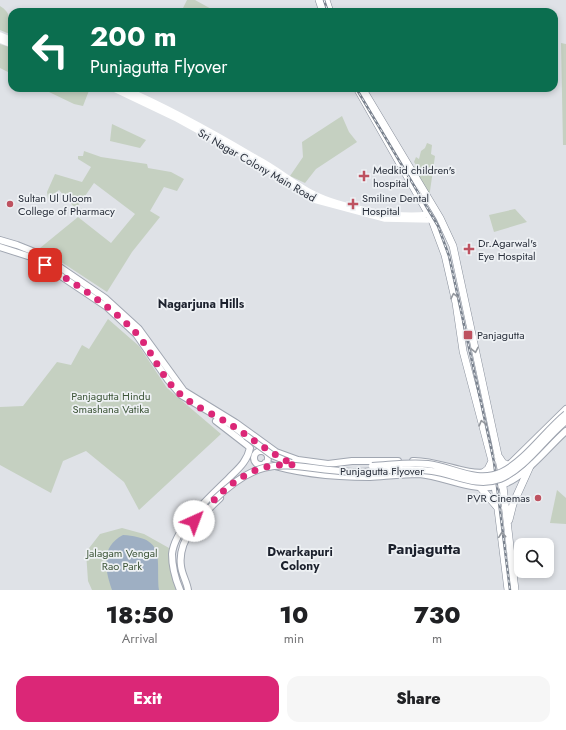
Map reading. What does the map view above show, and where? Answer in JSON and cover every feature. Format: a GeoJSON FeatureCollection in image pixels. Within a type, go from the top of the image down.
{"type":"FeatureCollection","features":[{"type":"Feature","properties":{"kind":"highway"},"geometry":{"type":"LineString","coordinates":[[359,92],[430,217],[445,255],[456,303],[463,351],[495,459],[501,468]]}},
{"type":"Feature","properties":{"kind":"highway"},"geometry":{"type":"LineString","coordinates":[[364,92],[440,218],[453,246],[485,393],[495,459],[483,473]]}},
{"type":"Feature","properties":{"kind":"highway"},"geometry":{"type":"LineString","coordinates":[[475,395],[485,393]]}},
{"type":"Feature","properties":{"kind":"highway"},"geometry":{"type":"LineString","coordinates":[[495,459],[503,463],[499,485],[499,510],[508,590]]}},
{"type":"Feature","properties":{"kind":"highway"},"geometry":{"type":"LineString","coordinates":[[508,523],[513,504],[531,464]]}},
{"type":"Feature","properties":{"kind":"highway"},"geometry":{"type":"LineString","coordinates":[[499,485],[508,523],[515,590]]}},
{"type":"Feature","properties":{"kind":"highway"},"geometry":{"type":"LineString","coordinates":[[480,487],[488,494],[499,510]]}},
{"type":"Feature","properties":{"kind":"main road","name":"Sri Nagar Colony Main Road"},"geometry":{"type":"LineString","coordinates":[[120,92],[184,123],[262,166],[314,200],[385,218],[430,217]]}},
{"type":"Feature","properties":{"kind":"main road","name":"Sri Nagar Colony Main Road"},"geometry":{"type":"LineString","coordinates":[[131,92],[204,128],[317,195],[378,212],[430,217]]}},
{"type":"Feature","properties":{"kind":"main road"},"geometry":{"type":"LineString","coordinates":[[0,240],[42,255],[105,298],[139,329],[184,391],[276,452],[286,456]]}},
{"type":"Feature","properties":{"kind":"main road"},"geometry":{"type":"LineString","coordinates":[[0,247],[34,258],[107,307],[136,334],[175,390],[195,404],[198,410],[224,426],[248,446],[255,455],[256,463],[280,468],[361,476],[417,474],[436,476],[480,487],[499,485],[518,476],[566,431]]}},
{"type":"Feature","properties":{"kind":"main road","name":"Punjagutta Flyover"},"geometry":{"type":"LineString","coordinates":[[195,404],[230,424],[272,454],[295,465]]}},
{"type":"Feature","properties":{"kind":"main road"},"geometry":{"type":"LineString","coordinates":[[241,466],[261,451],[267,454],[328,464],[352,461],[426,460],[462,470],[483,473],[501,468],[566,409]]}},
{"type":"Feature","properties":{"kind":"main road","name":"Punjagutta Flyover"},"geometry":{"type":"LineString","coordinates":[[328,464],[372,466],[418,463],[442,467],[470,475],[492,475],[509,467],[566,414]]}},
{"type":"Feature","properties":{"kind":"main road"},"geometry":{"type":"LineString","coordinates":[[558,416],[566,426]]}},
{"type":"Feature","properties":{"kind":"main road","name":"Punjagutta Flyover"},"geometry":{"type":"LineString","coordinates":[[185,590],[176,565],[178,547],[182,536],[194,521],[223,491],[240,477],[269,466],[295,465],[354,472],[420,470],[445,474],[471,481],[490,482],[499,479],[514,470],[566,421]]}},
{"type":"Feature","properties":{"kind":"main road"},"geometry":{"type":"LineString","coordinates":[[180,590],[172,562],[172,552],[180,533],[199,510],[246,460],[248,446],[254,436]]}},
{"type":"Feature","properties":{"kind":"main road"},"geometry":{"type":"LineString","coordinates":[[188,590],[182,572],[181,557],[184,542],[188,534],[218,499],[234,485],[254,473],[263,464],[267,454],[260,440]]}},
{"type":"Feature","properties":{"kind":"main road"},"geometry":{"type":"LineString","coordinates":[[254,473],[280,468]]}},
{"type":"Feature","properties":{"kind":"green space"},"geometry":{"type":"Polygon","coordinates":[[[187,0],[195,0],[210,8],[183,8],[187,0]]]}},
{"type":"Feature","properties":{"kind":"green space"},"geometry":{"type":"Polygon","coordinates":[[[0,6],[8,14],[8,33],[0,30],[0,6]]]}},
{"type":"Feature","properties":{"kind":"green space"},"geometry":{"type":"Polygon","coordinates":[[[561,43],[566,44],[566,145],[563,145],[561,43]]]}},
{"type":"Feature","properties":{"kind":"green space"},"geometry":{"type":"Polygon","coordinates":[[[0,44],[8,47],[8,72],[0,68],[0,44]]]}},
{"type":"Feature","properties":{"kind":"green space"},"geometry":{"type":"Polygon","coordinates":[[[49,92],[88,92],[83,106],[74,104],[49,92]]]}},
{"type":"Feature","properties":{"kind":"green space"},"geometry":{"type":"Polygon","coordinates":[[[342,116],[349,132],[357,142],[316,169],[305,183],[290,176],[303,157],[302,142],[342,116]]]}},
{"type":"Feature","properties":{"kind":"green space"},"geometry":{"type":"Polygon","coordinates":[[[112,124],[146,140],[140,148],[110,141],[112,124]]]}},
{"type":"Feature","properties":{"kind":"green space"},"geometry":{"type":"Polygon","coordinates":[[[427,143],[432,145],[431,154],[435,156],[429,198],[411,170],[416,165],[414,162],[416,157],[419,159],[421,151],[425,148],[427,143]]]}},
{"type":"Feature","properties":{"kind":"green space"},"geometry":{"type":"Polygon","coordinates":[[[84,151],[101,157],[147,164],[148,168],[171,172],[184,179],[177,191],[164,187],[150,211],[160,217],[132,252],[107,292],[40,248],[78,217],[111,243],[135,214],[94,183],[76,209],[59,190],[48,199],[47,192],[55,174],[82,182],[91,167],[78,159],[78,156],[83,156],[84,151]]]}},
{"type":"Feature","properties":{"kind":"green space"},"geometry":{"type":"Polygon","coordinates":[[[515,209],[527,222],[494,232],[489,215],[515,209]]]}},
{"type":"Feature","properties":{"kind":"green space","name":"Panjagutta Hindu Smashana Vatika"},"geometry":{"type":"Polygon","coordinates":[[[108,319],[139,346],[167,388],[221,434],[139,510],[124,482],[86,451],[63,461],[51,493],[0,465],[0,407],[23,406],[57,362],[71,365],[82,345],[89,349],[108,319]]]}},
{"type":"Feature","properties":{"kind":"green space"},"geometry":{"type":"Polygon","coordinates":[[[557,490],[566,498],[566,524],[550,523],[557,490]]]}},
{"type":"Feature","properties":{"kind":"green space","name":"Jalagam Vengal Rao Park"},"geometry":{"type":"Polygon","coordinates":[[[122,528],[144,534],[169,548],[176,590],[92,590],[88,581],[86,552],[100,534],[122,528]]]}},
{"type":"Feature","properties":{"kind":"water"},"geometry":{"type":"Polygon","coordinates":[[[123,535],[147,540],[153,545],[158,559],[159,590],[112,590],[106,567],[106,559],[111,546],[123,535]]]}},
{"type":"Feature","properties":{"kind":"railway"},"geometry":{"type":"LineString","coordinates":[[324,0],[327,8]]}},
{"type":"Feature","properties":{"kind":"railway"},"geometry":{"type":"LineString","coordinates":[[358,92],[438,226],[449,256],[494,462],[510,590]]}},
{"type":"Feature","properties":{"kind":"place","name":"Medkid children's hospital"},"geometry":{"type":"Point","coordinates":[364,176]}},
{"type":"Feature","properties":{"kind":"place","name":"Sultan Ul Uloom College of Pharmacy"},"geometry":{"type":"Point","coordinates":[10,204]}},
{"type":"Feature","properties":{"kind":"place","name":"Smiline Dental Hospital"},"geometry":{"type":"Point","coordinates":[353,204]}},
{"type":"Feature","properties":{"kind":"place","name":"Dr.Agarwal's Eye Hospital"},"geometry":{"type":"Point","coordinates":[469,249]}},
{"type":"Feature","properties":{"kind":"place","name":"Panjagutta"},"geometry":{"type":"Point","coordinates":[468,335]}},
{"type":"Feature","properties":{"kind":"place","name":"PVR Cinemas"},"geometry":{"type":"Point","coordinates":[538,498]}},
{"type":"Feature","properties":{"kind":"district","name":"Nagarjuna Hills"},"geometry":{"type":"Point","coordinates":[201,304]}},
{"type":"Feature","properties":{"kind":"district","name":"Panjagutta"},"geometry":{"type":"Point","coordinates":[424,549]}},
{"type":"Feature","properties":{"kind":"district","name":"Dwarkapuri Colony"},"geometry":{"type":"Point","coordinates":[300,559]}},
{"type":"Feature","properties":{"kind":"route"},"geometry":{"type":"LineString","coordinates":[[45,265],[107,307],[128,326],[140,338],[175,390],[181,395],[230,424],[278,458],[295,465],[287,464],[269,466],[260,468],[240,477],[223,491],[194,521]]}}]}
